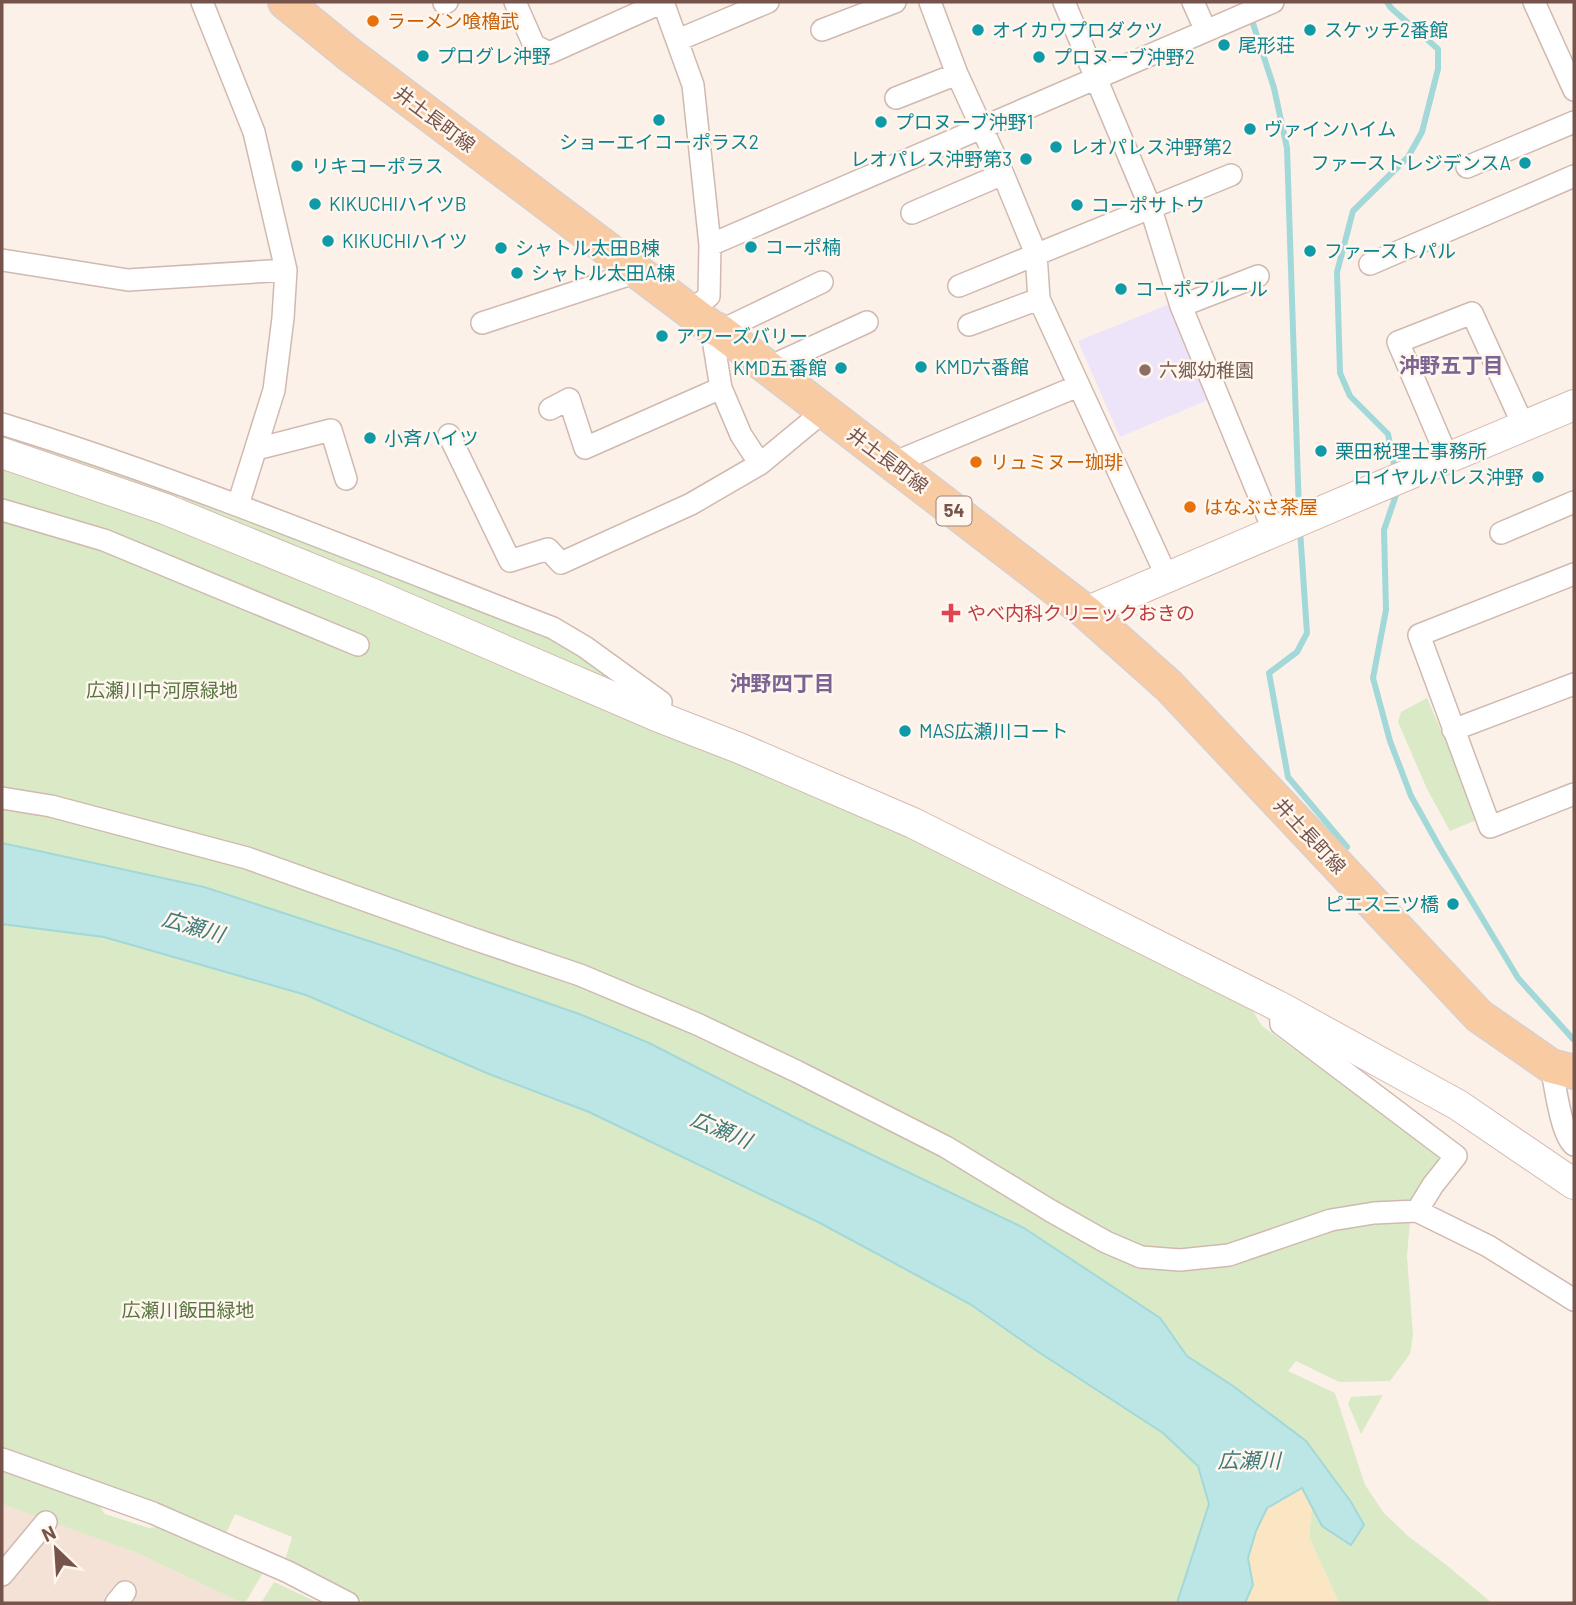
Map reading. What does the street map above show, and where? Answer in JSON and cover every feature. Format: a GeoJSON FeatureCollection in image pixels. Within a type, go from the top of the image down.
{"type":"FeatureCollection","features":[{"type":"Feature","properties":{"kind":"main road","name":"井土長町線"},"geometry":{"type":"LineString","coordinates":[[287,2],[350,55],[893,463],[1086,612],[1170,686],[1479,1016],[1563,1069]]}},
{"type":"Feature","properties":{"kind":"street"},"geometry":{"type":"LineString","coordinates":[[202,2],[254,132],[286,270],[274,390],[238,505]]}},
{"type":"Feature","properties":{"kind":"street"},"geometry":{"type":"LineString","coordinates":[[515,2],[534,45],[549,53],[663,2],[693,85],[710,244],[707,323],[721,388],[741,435],[761,464]]}},
{"type":"Feature","properties":{"kind":"street"},"geometry":{"type":"LineString","coordinates":[[678,40],[768,2]]}},
{"type":"Feature","properties":{"kind":"street"},"geometry":{"type":"LineString","coordinates":[[822,30],[895,2]]}},
{"type":"Feature","properties":{"kind":"street"},"geometry":{"type":"LineString","coordinates":[[930,2],[957,74],[1036,254],[1039,299],[1167,577]]}},
{"type":"Feature","properties":{"kind":"street"},"geometry":{"type":"LineString","coordinates":[[1063,2],[1151,209],[1181,306],[1291,525]]}},
{"type":"Feature","properties":{"kind":"street"},"geometry":{"type":"LineString","coordinates":[[1193,2],[1206,31]]}},
{"type":"Feature","properties":{"kind":"street"},"geometry":{"type":"LineString","coordinates":[[1534,2],[1574,90]]}},
{"type":"Feature","properties":{"kind":"street"},"geometry":{"type":"LineString","coordinates":[[710,244],[1257,9]]}},
{"type":"Feature","properties":{"kind":"street"},"geometry":{"type":"LineString","coordinates":[[895,98],[957,74]]}},
{"type":"Feature","properties":{"kind":"street"},"geometry":{"type":"LineString","coordinates":[[1468,167],[1574,122]]}},
{"type":"Feature","properties":{"kind":"street"},"geometry":{"type":"LineString","coordinates":[[912,214],[1003,174]]}},
{"type":"Feature","properties":{"kind":"street"},"geometry":{"type":"LineString","coordinates":[[959,286],[1231,175]]}},
{"type":"Feature","properties":{"kind":"street"},"geometry":{"type":"LineString","coordinates":[[1370,264],[1574,176]]}},
{"type":"Feature","properties":{"kind":"street"},"geometry":{"type":"LineString","coordinates":[[2,260],[128,280],[286,270]]}},
{"type":"Feature","properties":{"kind":"street"},"geometry":{"type":"LineString","coordinates":[[482,323],[637,272]]}},
{"type":"Feature","properties":{"kind":"street"},"geometry":{"type":"LineString","coordinates":[[1181,306],[1258,276]]}},
{"type":"Feature","properties":{"kind":"street"},"geometry":{"type":"LineString","coordinates":[[707,323],[822,282]]}},
{"type":"Feature","properties":{"kind":"street"},"geometry":{"type":"LineString","coordinates":[[970,325],[1039,299]]}},
{"type":"Feature","properties":{"kind":"street"},"geometry":{"type":"LineString","coordinates":[[1448,458],[1398,342],[1472,313],[1524,427]]}},
{"type":"Feature","properties":{"kind":"street"},"geometry":{"type":"LineString","coordinates":[[767,368],[867,322]]}},
{"type":"Feature","properties":{"kind":"street"},"geometry":{"type":"LineString","coordinates":[[893,463],[1078,386]]}},
{"type":"Feature","properties":{"kind":"street"},"geometry":{"type":"LineString","coordinates":[[550,409],[569,399],[585,448],[721,388]]}},
{"type":"Feature","properties":{"kind":"street"},"geometry":{"type":"LineString","coordinates":[[1086,612],[1395,480],[1573,409]]}},
{"type":"Feature","properties":{"kind":"street"},"geometry":{"type":"LineString","coordinates":[[449,435],[510,561],[548,549],[561,563],[691,504],[761,464],[824,411]]}},
{"type":"Feature","properties":{"kind":"street"},"geometry":{"type":"LineString","coordinates":[[2,424],[74,446],[238,505],[553,628],[585,647],[661,702],[659,717]]}},
{"type":"Feature","properties":{"kind":"street"},"geometry":{"type":"LineString","coordinates":[[256,449],[331,430],[346,479]]}},
{"type":"Feature","properties":{"kind":"street"},"geometry":{"type":"LineString","coordinates":[[2,453],[177,514],[373,594],[913,823],[1280,1007],[1458,1105],[1574,1184]]}},
{"type":"Feature","properties":{"kind":"street"},"geometry":{"type":"LineString","coordinates":[[1501,533],[1574,502]]}},
{"type":"Feature","properties":{"kind":"street"},"geometry":{"type":"LineString","coordinates":[[2,510],[104,540],[358,645]]}},
{"type":"Feature","properties":{"kind":"street"},"geometry":{"type":"LineString","coordinates":[[1574,574],[1419,635],[1490,827],[1574,794]]}},
{"type":"Feature","properties":{"kind":"street"},"geometry":{"type":"LineString","coordinates":[[1454,730],[1574,684]]}},
{"type":"Feature","properties":{"kind":"street"},"geometry":{"type":"LineString","coordinates":[[2,798],[51,806],[247,858],[580,975],[697,1024],[808,1076],[946,1147],[1106,1242],[1141,1256],[1180,1261],[1229,1255],[1331,1220],[1374,1213],[1417,1211],[1488,1245],[1574,1300]]}},
{"type":"Feature","properties":{"kind":"street"},"geometry":{"type":"LineString","coordinates":[[1280,1007],[1281,1024],[1456,1156],[1417,1211]]}},
{"type":"Feature","properties":{"kind":"street"},"geometry":{"type":"LineString","coordinates":[[1563,1069],[1561,1114],[1570,1141],[1574,1145]]}},
{"type":"Feature","properties":{"kind":"street"},"geometry":{"type":"LineString","coordinates":[[2,1459],[153,1513],[288,1572],[348,1603]]}},
{"type":"Feature","properties":{"kind":"street"},"geometry":{"type":"LineString","coordinates":[[2,1575],[46,1522]]}},
{"type":"Feature","properties":{"kind":"shaded area","name":"六郷幼稚園"},"geometry":{"type":"Polygon","coordinates":[[[1172,303],[1210,399],[1120,437],[1078,341],[1172,303]]]}},
{"type":"Feature","properties":{"kind":"shaded area"},"geometry":{"type":"Polygon","coordinates":[[[2,1504],[43,1518],[2,1568],[2,1504]]]}},
{"type":"Feature","properties":{"kind":"shaded area"},"geometry":{"type":"Polygon","coordinates":[[[54,1522],[135,1552],[242,1603],[2,1603],[2,1582],[54,1522]]]}},
{"type":"Feature","properties":{"kind":"green space"},"geometry":{"type":"Polygon","coordinates":[[[2,426],[182,488],[174,505],[2,445],[2,426]]]}},
{"type":"Feature","properties":{"kind":"green space","name":"広瀬川中河原緑地"},"geometry":{"type":"Polygon","coordinates":[[[2,463],[138,509],[875,817],[1247,1001],[1262,1026],[1442,1157],[1406,1206],[1387,1224],[1410,1221],[1407,1256],[1413,1335],[1410,1354],[1390,1381],[1339,1382],[1296,1361],[1288,1371],[1335,1393],[1365,1485],[1384,1513],[1408,1536],[1492,1603],[1339,1603],[1309,1537],[1312,1506],[1322,1526],[1350,1545],[1364,1525],[1306,1441],[1233,1386],[1187,1356],[1160,1318],[1024,1228],[806,1123],[649,1043],[582,1015],[204,887],[2,843],[2,463]]]}},
{"type":"Feature","properties":{"kind":"green space"},"geometry":{"type":"Polygon","coordinates":[[[186,491],[548,634],[632,696],[179,507],[186,491]]]}},
{"type":"Feature","properties":{"kind":"green space"},"geometry":{"type":"Polygon","coordinates":[[[1427,698],[1479,819],[1450,831],[1427,789],[1398,722],[1401,712],[1427,698]]]}},
{"type":"Feature","properties":{"kind":"green space","name":"広瀬川飯田緑地"},"geometry":{"type":"Polygon","coordinates":[[[2,924],[104,937],[306,995],[489,1074],[589,1112],[820,1223],[970,1304],[1163,1433],[1198,1467],[1210,1504],[1177,1603],[366,1603],[284,1563],[292,1537],[235,1514],[224,1538],[2,1450],[2,924]]]}},
{"type":"Feature","properties":{"kind":"green space"},"geometry":{"type":"Polygon","coordinates":[[[1383,1395],[1361,1434],[1348,1404],[1351,1397],[1383,1395]]]}},
{"type":"Feature","properties":{"kind":"green space"},"geometry":{"type":"Polygon","coordinates":[[[2,1466],[95,1499],[105,1514],[149,1528],[162,1526],[264,1571],[245,1603],[242,1603],[135,1552],[2,1504],[2,1466]]]}},
{"type":"Feature","properties":{"kind":"green space"},"geometry":{"type":"Polygon","coordinates":[[[274,1582],[319,1603],[261,1603],[274,1582]]]}},
{"type":"Feature","properties":{"kind":"sand"},"geometry":{"type":"Polygon","coordinates":[[[1303,1488],[1312,1506],[1309,1537],[1339,1603],[1245,1603],[1253,1585],[1248,1558],[1256,1531],[1267,1508],[1303,1488]]]}},
{"type":"Feature","properties":{"kind":"water","name":"広瀬川"},"geometry":{"type":"Polygon","coordinates":[[[2,843],[204,887],[582,1015],[649,1043],[806,1123],[1024,1228],[1160,1318],[1187,1356],[1233,1386],[1306,1441],[1351,1502],[1364,1525],[1351,1545],[1322,1526],[1302,1488],[1267,1508],[1256,1531],[1248,1558],[1253,1585],[1245,1603],[1177,1603],[1209,1504],[1198,1466],[1163,1433],[970,1304],[820,1223],[589,1112],[489,1074],[306,995],[104,937],[2,924],[2,843]]]}},
{"type":"Feature","properties":{"kind":"waterway"},"geometry":{"type":"LineString","coordinates":[[1246,2],[1274,88],[1287,148],[1299,512]]}},
{"type":"Feature","properties":{"kind":"waterway"},"geometry":{"type":"LineString","coordinates":[[1387,2],[1438,49],[1438,69],[1422,132],[1408,157],[1353,211],[1337,272],[1340,373],[1350,396],[1388,434],[1395,470]]}},
{"type":"Feature","properties":{"kind":"waterway"},"geometry":{"type":"LineString","coordinates":[[1396,488],[1384,530],[1386,610],[1373,678],[1390,741],[1411,796],[1518,978],[1573,1039]]}},
{"type":"Feature","properties":{"kind":"waterway"},"geometry":{"type":"LineString","coordinates":[[1300,530],[1307,633],[1297,652],[1269,673],[1288,777],[1347,847]]}},
{"type":"Feature","properties":{"kind":"place","name":"ラーメン喰櫓武"},"geometry":{"type":"Point","coordinates":[373,21]}},
{"type":"Feature","properties":{"kind":"place","name":"オイカワプロダクツ"},"geometry":{"type":"Point","coordinates":[978,30]}},
{"type":"Feature","properties":{"kind":"place","name":"スケッチ2番館"},"geometry":{"type":"Point","coordinates":[1310,30]}},
{"type":"Feature","properties":{"kind":"place","name":"尾形荘"},"geometry":{"type":"Point","coordinates":[1224,45]}},
{"type":"Feature","properties":{"kind":"place","name":"プログレ沖野"},"geometry":{"type":"Point","coordinates":[423,56]}},
{"type":"Feature","properties":{"kind":"place","name":"プロヌーブ沖野2"},"geometry":{"type":"Point","coordinates":[1039,57]}},
{"type":"Feature","properties":{"kind":"place","name":"ショーエイコーポラス2"},"geometry":{"type":"Point","coordinates":[659,120]}},
{"type":"Feature","properties":{"kind":"place","name":"プロヌーブ沖野1"},"geometry":{"type":"Point","coordinates":[881,122]}},
{"type":"Feature","properties":{"kind":"place","name":"ヴァインハイム"},"geometry":{"type":"Point","coordinates":[1250,129]}},
{"type":"Feature","properties":{"kind":"place","name":"レオパレス沖野第2"},"geometry":{"type":"Point","coordinates":[1056,147]}},
{"type":"Feature","properties":{"kind":"place","name":"レオパレス沖野第3"},"geometry":{"type":"Point","coordinates":[1026,159]}},
{"type":"Feature","properties":{"kind":"place","name":"ファーストレジデンスA"},"geometry":{"type":"Point","coordinates":[1525,163]}},
{"type":"Feature","properties":{"kind":"place","name":"リキコーポラス"},"geometry":{"type":"Point","coordinates":[297,166]}},
{"type":"Feature","properties":{"kind":"place","name":"KIKUCHIハイツB"},"geometry":{"type":"Point","coordinates":[315,204]}},
{"type":"Feature","properties":{"kind":"place","name":"コーポサトウ"},"geometry":{"type":"Point","coordinates":[1077,205]}},
{"type":"Feature","properties":{"kind":"place","name":"KIKUCHIハイツ"},"geometry":{"type":"Point","coordinates":[328,241]}},
{"type":"Feature","properties":{"kind":"place","name":"コーポ楠"},"geometry":{"type":"Point","coordinates":[751,247]}},
{"type":"Feature","properties":{"kind":"place","name":"シャトル太田B棟"},"geometry":{"type":"Point","coordinates":[501,248]}},
{"type":"Feature","properties":{"kind":"place","name":"ファーストパル"},"geometry":{"type":"Point","coordinates":[1310,251]}},
{"type":"Feature","properties":{"kind":"place","name":"シャトル太田A棟"},"geometry":{"type":"Point","coordinates":[517,273]}},
{"type":"Feature","properties":{"kind":"place","name":"コーポフルール"},"geometry":{"type":"Point","coordinates":[1121,289]}},
{"type":"Feature","properties":{"kind":"place","name":"アワーズバリー"},"geometry":{"type":"Point","coordinates":[662,336]}},
{"type":"Feature","properties":{"kind":"place","name":"KMD六番館"},"geometry":{"type":"Point","coordinates":[921,367]}},
{"type":"Feature","properties":{"kind":"place","name":"KMD五番館"},"geometry":{"type":"Point","coordinates":[841,368]}},
{"type":"Feature","properties":{"kind":"place","name":"六郷幼稚園"},"geometry":{"type":"Point","coordinates":[1145,370]}},
{"type":"Feature","properties":{"kind":"place","name":"小斉ハイツ"},"geometry":{"type":"Point","coordinates":[370,438]}},
{"type":"Feature","properties":{"kind":"place","name":"栗田税理士事務所"},"geometry":{"type":"Point","coordinates":[1321,451]}},
{"type":"Feature","properties":{"kind":"place","name":"リュミヌー珈琲"},"geometry":{"type":"Point","coordinates":[976,462]}},
{"type":"Feature","properties":{"kind":"place","name":"ロイヤルパレス沖野"},"geometry":{"type":"Point","coordinates":[1538,477]}},
{"type":"Feature","properties":{"kind":"place","name":"はなぶさ茶屋"},"geometry":{"type":"Point","coordinates":[1190,507]}},
{"type":"Feature","properties":{"kind":"place","name":"やべ内科クリニックおきの"},"geometry":{"type":"Point","coordinates":[951,613]}},
{"type":"Feature","properties":{"kind":"place","name":"MAS広瀬川コート"},"geometry":{"type":"Point","coordinates":[905,731]}},
{"type":"Feature","properties":{"kind":"place","name":"ピエス三ツ橋"},"geometry":{"type":"Point","coordinates":[1453,904]}},
{"type":"Feature","properties":{"kind":"district","name":"沖野五丁目"},"geometry":{"type":"Point","coordinates":[1451,366]}},
{"type":"Feature","properties":{"kind":"district","name":"沖野四丁目"},"geometry":{"type":"Point","coordinates":[782,684]}}]}
